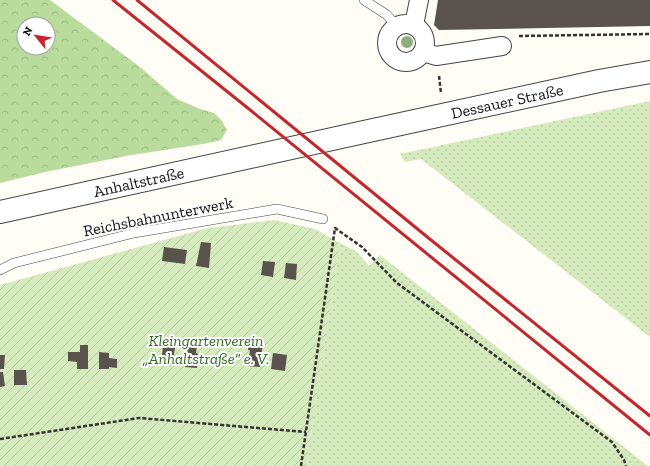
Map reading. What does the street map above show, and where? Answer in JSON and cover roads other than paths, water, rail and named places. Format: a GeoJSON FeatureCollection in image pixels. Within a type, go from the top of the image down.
{"type":"FeatureCollection","features":[{"type":"Feature","properties":{"kind":"street"},"geometry":{"type":"LineString","coordinates":[[405,26],[419,0]]}},
{"type":"Feature","properties":{"kind":"street"},"geometry":{"type":"LineString","coordinates":[[405,26],[423,34],[425,46],[423,52],[413,61],[401,62],[395,59],[390,54],[386,42],[391,30],[405,26]]}},
{"type":"Feature","properties":{"kind":"street"},"geometry":{"type":"LineString","coordinates":[[423,52],[436,56],[502,46]]}},
{"type":"Feature","properties":{"kind":"street","name":"Dessauer Straße"},"geometry":{"type":"LineString","coordinates":[[278,151],[599,81],[650,72]]}},
{"type":"Feature","properties":{"kind":"street","name":"Anhaltstraße"},"geometry":{"type":"LineString","coordinates":[[0,212],[278,151]]}},
{"type":"Feature","properties":{"kind":"lane"},"geometry":{"type":"LineString","coordinates":[[364,0],[405,26]]}},
{"type":"Feature","properties":{"kind":"lane","name":"Reichsbahnunterwerk"},"geometry":{"type":"LineString","coordinates":[[0,270],[14,263],[134,233],[219,218],[277,209],[323,219]]}},
{"type":"Feature","properties":{"kind":"railway"},"geometry":{"type":"LineString","coordinates":[[113,0],[650,435]]}},
{"type":"Feature","properties":{"kind":"railway"},"geometry":{"type":"LineString","coordinates":[[137,0],[431,240],[650,416]]}},
{"type":"Feature","properties":{"kind":"park label","name":"Kleingartenverein „Anhaltstraße“ e. V."},"geometry":{"type":"Point","coordinates":[206,349]}}]}
